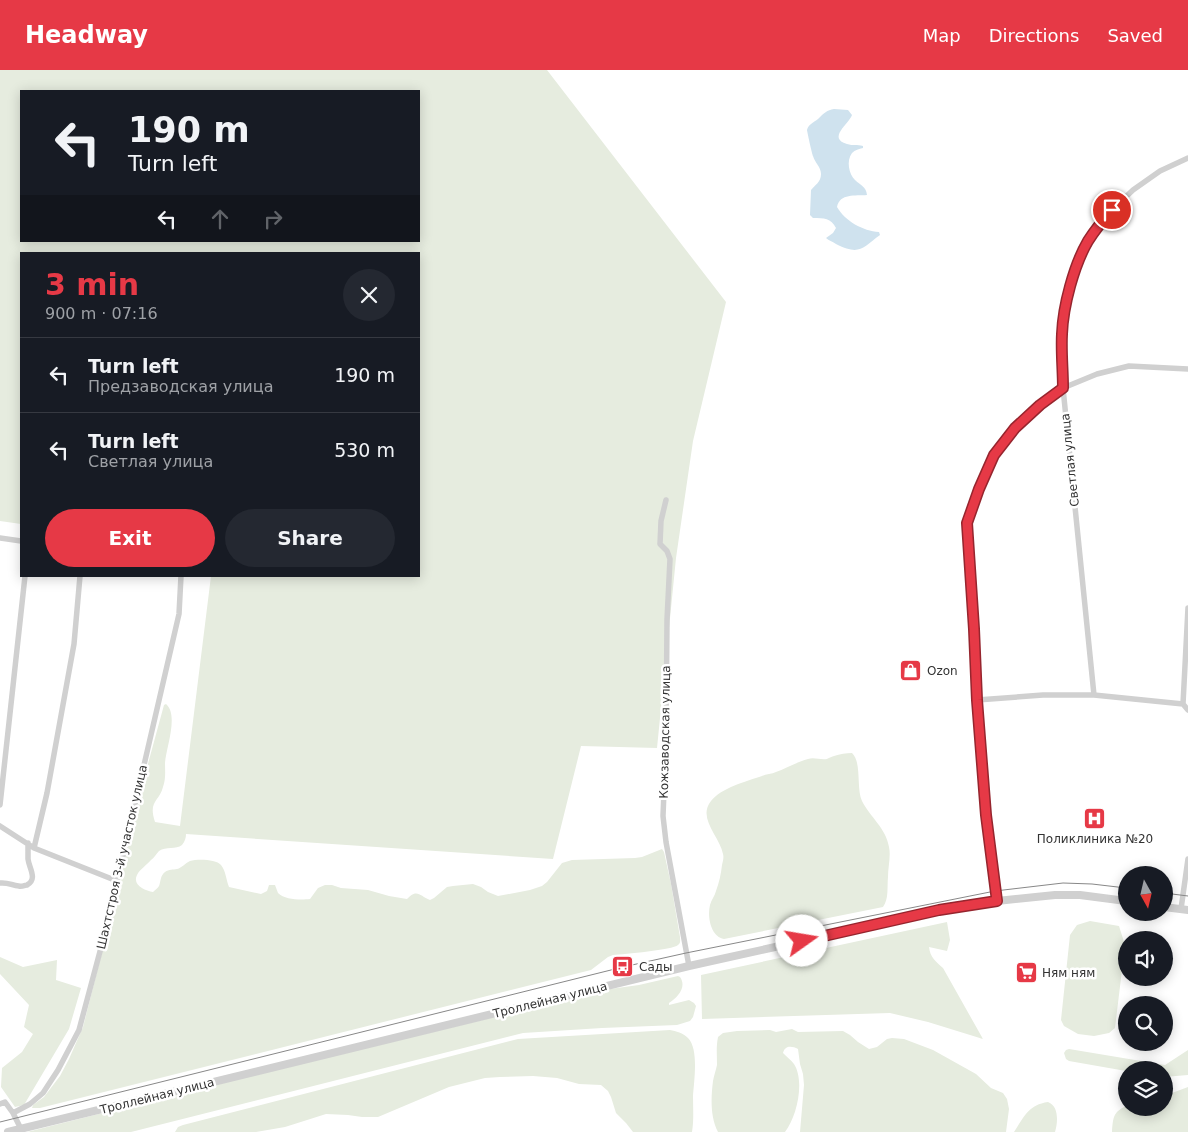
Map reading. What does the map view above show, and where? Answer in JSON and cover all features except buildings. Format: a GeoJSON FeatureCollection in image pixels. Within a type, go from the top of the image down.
{"type":"FeatureCollection","features":[{"type":"Feature","properties":{"kind":"street","name":"Светлая улица"},"geometry":{"type":"LineString","coordinates":[[1094,695],[1063,388],[1062,332],[1068,297],[1079,260],[1098,226],[1133,190],[1160,171],[1188,158]]}},
{"type":"Feature","properties":{"kind":"street"},"geometry":{"type":"LineString","coordinates":[[997,901],[986,815],[977,700],[967,523],[979,489],[994,455],[1015,428],[1040,405],[1063,388],[1097,374],[1129,366],[1188,369]]}},
{"type":"Feature","properties":{"kind":"street","name":"Кожзаводская улица"},"geometry":{"type":"LineString","coordinates":[[666,500],[660,521],[660,544],[670,559],[667,620],[666,742],[662,816],[689,966]]}},
{"type":"Feature","properties":{"kind":"street"},"geometry":{"type":"LineString","coordinates":[[0,538],[20,541]]}},
{"type":"Feature","properties":{"kind":"street"},"geometry":{"type":"LineString","coordinates":[[0,805],[24,577]]}},
{"type":"Feature","properties":{"kind":"street"},"geometry":{"type":"LineString","coordinates":[[34,848],[47,793],[74,644],[80,577]]}},
{"type":"Feature","properties":{"kind":"street","name":"Шахтстроя 3-й участок улица"},"geometry":{"type":"LineString","coordinates":[[13,1113],[30,1104],[43,1093],[58,1070],[79,1030],[106,929],[179,614],[181,577]]}},
{"type":"Feature","properties":{"kind":"street"},"geometry":{"type":"LineString","coordinates":[[1188,608],[1183,704],[1188,710]]}},
{"type":"Feature","properties":{"kind":"street"},"geometry":{"type":"LineString","coordinates":[[977,700],[1043,695],[1094,695],[1183,704]]}},
{"type":"Feature","properties":{"kind":"street"},"geometry":{"type":"LineString","coordinates":[[0,826],[34,848],[117,881]]}},
{"type":"Feature","properties":{"kind":"street"},"geometry":{"type":"LineString","coordinates":[[0,883],[7,882],[25,886],[31,882],[32,874],[28,858],[28,843]]}},
{"type":"Feature","properties":{"kind":"street"},"geometry":{"type":"LineString","coordinates":[[1184,910],[1188,859]]}},
{"type":"Feature","properties":{"kind":"street","name":"Троллейная улица"},"geometry":{"type":"LineString","coordinates":[[8,1132],[689,966],[904,918],[957,907],[1036,896],[1068,895],[1118,900]]}},
{"type":"Feature","properties":{"kind":"street"},"geometry":{"type":"LineString","coordinates":[[0,1104],[5,1102],[21,1129]]}},
{"type":"Feature","properties":{"kind":"shaded area"},"geometry":{"type":"Polygon","coordinates":[[[0,70],[547,70],[726,302],[693,441],[676,558],[657,748],[581,746],[553,859],[186,834],[182,845],[159,851],[138,873],[136,882],[143,889],[153,892],[159,886],[161,877],[165,872],[179,868],[190,861],[202,860],[221,865],[229,887],[261,894],[267,891],[269,885],[275,885],[278,893],[293,899],[310,899],[318,888],[325,885],[368,890],[407,899],[416,893],[430,900],[447,887],[473,884],[498,896],[542,886],[562,863],[572,860],[635,858],[662,849],[671,884],[680,943],[667,949],[613,955],[591,970],[40,1108],[32,1108],[33,1105],[44,1097],[60,1076],[83,1027],[134,815],[164,705],[166,704],[170,709],[172,724],[165,763],[164,784],[153,806],[153,815],[155,822],[180,826],[211,577],[420,577],[420,252],[20,252],[20,524],[0,521],[0,70]]]}},
{"type":"Feature","properties":{"kind":"shaded area"},"geometry":{"type":"Polygon","coordinates":[[[852,753],[857,762],[860,796],[865,807],[885,834],[889,847],[887,893],[883,907],[724,939],[716,935],[711,926],[709,915],[710,905],[718,885],[723,855],[708,821],[707,807],[711,801],[721,792],[804,760],[813,758],[827,759],[832,756],[852,753]]]}},
{"type":"Feature","properties":{"kind":"shaded area"},"geometry":{"type":"Polygon","coordinates":[[[1090,921],[1119,926],[1121,931],[1118,931],[1118,986],[1120,986],[1115,1028],[1109,1033],[1094,1036],[1078,1034],[1064,1026],[1061,1020],[1070,935],[1077,925],[1090,921]]]}},
{"type":"Feature","properties":{"kind":"shaded area"},"geometry":{"type":"Polygon","coordinates":[[[947,922],[950,940],[947,951],[929,947],[930,951],[934,959],[943,968],[983,1039],[928,1022],[890,1013],[702,1019],[701,975],[947,922]]]}},
{"type":"Feature","properties":{"kind":"shaded area"},"geometry":{"type":"Polygon","coordinates":[[[0,957],[23,967],[57,960],[56,980],[81,988],[69,1029],[24,1105],[15,1107],[1,1087],[2,1068],[22,1052],[33,1034],[24,1027],[29,1005],[0,974],[0,957]]]}},
{"type":"Feature","properties":{"kind":"shaded area"},"geometry":{"type":"Polygon","coordinates":[[[678,976],[682,981],[682,988],[669,1005],[689,1000],[696,1006],[690,1021],[677,1025],[523,1033],[131,1132],[27,1132],[610,989],[639,985],[678,976]]]}},
{"type":"Feature","properties":{"kind":"shaded area"},"geometry":{"type":"Polygon","coordinates":[[[792,1029],[798,1032],[843,1031],[869,1049],[877,1047],[887,1039],[892,1038],[904,1039],[933,1050],[976,1074],[991,1088],[1003,1093],[1007,1099],[1009,1109],[1006,1132],[800,1132],[804,1085],[803,1074],[798,1049],[787,1047],[783,1053],[794,1064],[799,1080],[799,1089],[796,1108],[785,1132],[718,1132],[712,1113],[712,1100],[713,1081],[717,1065],[718,1037],[723,1033],[737,1031],[770,1030],[776,1032],[792,1029]]]}},
{"type":"Feature","properties":{"kind":"shaded area"},"geometry":{"type":"Polygon","coordinates":[[[670,1030],[686,1036],[694,1050],[692,1132],[633,1132],[616,1113],[608,1091],[601,1085],[579,1084],[557,1078],[533,1076],[485,1078],[449,1087],[378,1117],[326,1114],[285,1127],[256,1132],[175,1132],[178,1127],[183,1125],[518,1039],[670,1030]]]}},
{"type":"Feature","properties":{"kind":"shaded area"},"geometry":{"type":"Polygon","coordinates":[[[1066,1050],[1141,1061],[1118,1061],[1118,1070],[1069,1061],[1064,1053],[1066,1050]]]}},
{"type":"Feature","properties":{"kind":"shaded area"},"geometry":{"type":"Polygon","coordinates":[[[1188,1050],[1188,1075],[1173,1076],[1173,1061],[1171,1061],[1188,1050]]]}},
{"type":"Feature","properties":{"kind":"shaded area"},"geometry":{"type":"Polygon","coordinates":[[[1188,1087],[1188,1132],[1112,1132],[1114,1116],[1118,1111],[1118,1116],[1173,1116],[1173,1093],[1188,1087]]]}},
{"type":"Feature","properties":{"kind":"shaded area"},"geometry":{"type":"Polygon","coordinates":[[[1048,1102],[1052,1104],[1056,1111],[1057,1124],[1055,1132],[1014,1132],[1031,1109],[1048,1102]]]}},
{"type":"Feature","properties":{"kind":"water"},"geometry":{"type":"Polygon","coordinates":[[[834,109],[848,110],[852,115],[841,131],[839,138],[847,144],[863,146],[863,148],[856,150],[850,156],[849,167],[853,177],[864,188],[867,195],[845,197],[841,199],[837,207],[845,217],[855,224],[867,230],[879,232],[880,235],[864,247],[856,250],[844,248],[827,239],[836,228],[832,222],[827,219],[813,218],[810,215],[811,190],[819,181],[821,174],[812,154],[807,130],[824,113],[834,109]]]}},
{"type":"Feature","properties":{"kind":"tram line"},"geometry":{"type":"LineString","coordinates":[[0,1122],[686,953],[995,891],[1063,883],[1118,887]]}},
{"type":"Feature","properties":{"kind":"tram line"},"geometry":{"type":"LineString","coordinates":[[1173,894],[1188,896]]}},
{"type":"Feature","properties":{"kind":"place","name":"Ozon"},"geometry":{"type":"Point","coordinates":[911,671]}},
{"type":"Feature","properties":{"kind":"place","name":"Поликлиника №20"},"geometry":{"type":"Point","coordinates":[1095,818]}},
{"type":"Feature","properties":{"kind":"place","name":"Сады"},"geometry":{"type":"Point","coordinates":[623,967]}},
{"type":"Feature","properties":{"kind":"place","name":"Ням ням"},"geometry":{"type":"Point","coordinates":[1026,973]}},
{"type":"Feature","properties":{"kind":"route"},"geometry":{"type":"LineString","coordinates":[[802,941],[939,910],[997,901],[986,815],[977,700],[967,523],[994,455],[1015,428],[1040,405],[1063,388],[1062,332],[1068,297],[1079,260],[1088,241],[1112,210]]}}]}
